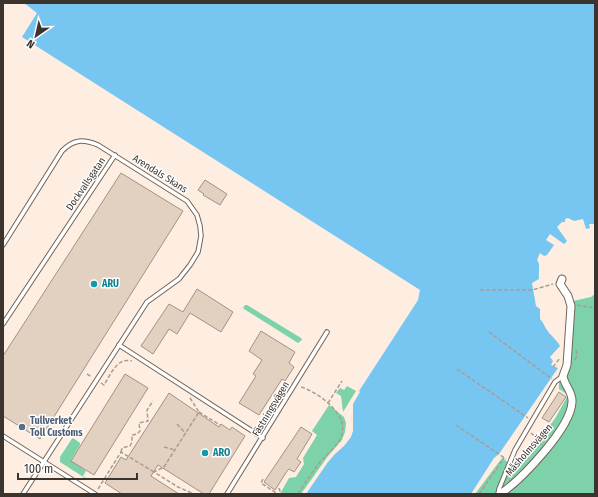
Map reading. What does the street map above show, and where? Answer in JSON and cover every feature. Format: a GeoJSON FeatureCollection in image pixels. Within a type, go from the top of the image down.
{"type":"FeatureCollection","features":[{"type":"Feature","properties":{"kind":"street"},"geometry":{"type":"LineString","coordinates":[[561,281],[571,306],[567,365],[563,376]]}},
{"type":"Feature","properties":{"kind":"street","name":"Måsholmsvägen"},"geometry":{"type":"LineString","coordinates":[[499,494],[514,483],[564,425],[571,409],[572,401],[563,376]]}},
{"type":"Feature","properties":{"kind":"lane","name":"Dockvallsgatan"},"geometry":{"type":"LineString","coordinates":[[3,245],[62,151],[68,145],[76,141],[88,141],[115,155],[3,324]]}},
{"type":"Feature","properties":{"kind":"lane","name":"Arendals Skans"},"geometry":{"type":"LineString","coordinates":[[23,494],[146,302],[179,280],[198,252],[201,231],[197,215],[187,201],[115,155]]}},
{"type":"Feature","properties":{"kind":"lane","name":"Fästningsvägen"},"geometry":{"type":"LineString","coordinates":[[227,494],[263,438],[327,332]]}},
{"type":"Feature","properties":{"kind":"lane"},"geometry":{"type":"LineString","coordinates":[[119,345],[263,438]]}},
{"type":"Feature","properties":{"kind":"lane"},"geometry":{"type":"LineString","coordinates":[[499,494],[499,489],[509,462],[526,430],[555,382],[563,376]]}},
{"type":"Feature","properties":{"kind":"lane"},"geometry":{"type":"LineString","coordinates":[[3,436],[95,494]]}},
{"type":"Feature","properties":{"kind":"path"},"geometry":{"type":"LineString","coordinates":[[480,290],[532,290],[561,281]]}},
{"type":"Feature","properties":{"kind":"path"},"geometry":{"type":"LineString","coordinates":[[571,306],[578,305],[595,308]]}},
{"type":"Feature","properties":{"kind":"path"},"geometry":{"type":"LineString","coordinates":[[489,332],[550,378]]}},
{"type":"Feature","properties":{"kind":"path"},"geometry":{"type":"LineString","coordinates":[[87,374],[104,385],[120,362],[130,360],[135,363]]}},
{"type":"Feature","properties":{"kind":"path"},"geometry":{"type":"LineString","coordinates":[[457,368],[524,415]]}},
{"type":"Feature","properties":{"kind":"path"},"geometry":{"type":"LineString","coordinates":[[328,403],[342,381]]}},
{"type":"Feature","properties":{"kind":"path"},"geometry":{"type":"LineString","coordinates":[[296,384],[328,403],[339,414],[342,420],[343,433],[341,438],[321,461],[298,494]]}},
{"type":"Feature","properties":{"kind":"path"},"geometry":{"type":"LineString","coordinates":[[184,394],[190,398],[199,412],[220,425]]}},
{"type":"Feature","properties":{"kind":"path"},"geometry":{"type":"LineString","coordinates":[[99,490],[98,489],[122,448],[130,446],[132,442],[132,435],[137,434],[140,431],[139,423],[148,420],[147,410],[153,401]]}},
{"type":"Feature","properties":{"kind":"path"},"geometry":{"type":"LineString","coordinates":[[154,472],[164,467],[199,412]]}},
{"type":"Feature","properties":{"kind":"path"},"geometry":{"type":"LineString","coordinates":[[177,424],[186,434]]}},
{"type":"Feature","properties":{"kind":"path"},"geometry":{"type":"LineString","coordinates":[[456,425],[509,462]]}},
{"type":"Feature","properties":{"kind":"path"},"geometry":{"type":"LineString","coordinates":[[526,430],[537,438],[544,450]]}},
{"type":"Feature","properties":{"kind":"path"},"geometry":{"type":"LineString","coordinates":[[164,446],[175,450]]}},
{"type":"Feature","properties":{"kind":"path"},"geometry":{"type":"LineString","coordinates":[[121,452],[178,487],[194,494]]}},
{"type":"Feature","properties":{"kind":"path"},"geometry":{"type":"LineString","coordinates":[[479,494],[504,458]]}},
{"type":"Feature","properties":{"kind":"path"},"geometry":{"type":"LineString","coordinates":[[263,479],[261,483],[278,494]]}},
{"type":"Feature","properties":{"kind":"path"},"geometry":{"type":"LineString","coordinates":[[279,488],[281,494]]}},
{"type":"Feature","properties":{"kind":"green space"},"geometry":{"type":"Polygon","coordinates":[[[595,294],[595,494],[475,494],[502,458],[518,469],[556,417],[568,395],[559,389],[559,382],[567,377],[573,301],[591,297],[595,294]]]}},
{"type":"Feature","properties":{"kind":"green space"},"geometry":{"type":"Polygon","coordinates":[[[245,305],[302,340],[298,343],[244,309],[243,308],[245,305]]]}},
{"type":"Feature","properties":{"kind":"green space"},"geometry":{"type":"Polygon","coordinates":[[[347,386],[356,391],[343,412],[341,396],[336,393],[340,388],[344,390],[347,386]]]}},
{"type":"Feature","properties":{"kind":"green space"},"geometry":{"type":"Polygon","coordinates":[[[329,405],[344,417],[346,423],[342,440],[328,456],[301,494],[280,494],[289,478],[296,477],[304,464],[303,458],[317,435],[312,431],[329,405]]]}},
{"type":"Feature","properties":{"kind":"green space"},"geometry":{"type":"Polygon","coordinates":[[[73,438],[80,443],[80,445],[71,460],[86,471],[83,476],[86,478],[60,462],[60,457],[73,438]]]}},
{"type":"Feature","properties":{"kind":"water"},"geometry":{"type":"Polygon","coordinates":[[[24,3],[595,3],[595,224],[589,224],[590,228],[586,229],[583,219],[574,221],[568,218],[565,219],[565,222],[562,222],[557,227],[567,241],[564,244],[550,234],[546,240],[554,245],[547,255],[544,256],[540,253],[537,260],[539,267],[539,279],[532,283],[536,306],[540,309],[540,319],[560,346],[550,357],[553,361],[551,365],[558,368],[499,454],[494,458],[471,494],[306,494],[328,462],[351,437],[353,431],[353,404],[360,392],[359,391],[418,300],[420,290],[22,37],[37,13],[24,3]]]}},
{"type":"Feature","properties":{"kind":"building","name":"ARU"},"geometry":{"type":"Polygon","coordinates":[[[121,173],[183,211],[40,439],[3,416],[3,356],[121,173]]]}},
{"type":"Feature","properties":{"kind":"building"},"geometry":{"type":"Polygon","coordinates":[[[205,180],[227,194],[220,205],[203,195],[204,194],[198,190],[205,180]]]}},
{"type":"Feature","properties":{"kind":"building"},"geometry":{"type":"Polygon","coordinates":[[[197,289],[233,312],[221,332],[190,313],[177,334],[169,329],[153,354],[141,346],[169,304],[183,312],[197,289]]]}},
{"type":"Feature","properties":{"kind":"building"},"geometry":{"type":"Polygon","coordinates":[[[261,331],[295,352],[289,363],[294,367],[285,381],[282,379],[259,415],[239,403],[256,376],[253,374],[262,360],[249,351],[261,331]]]}},
{"type":"Feature","properties":{"kind":"building"},"geometry":{"type":"Polygon","coordinates":[[[125,374],[148,388],[94,475],[71,461],[125,374]]]}},
{"type":"Feature","properties":{"kind":"building"},"geometry":{"type":"Polygon","coordinates":[[[559,392],[566,397],[549,422],[542,418],[559,392]]]}},
{"type":"Feature","properties":{"kind":"building"},"geometry":{"type":"Polygon","coordinates":[[[169,393],[219,427],[221,424],[230,430],[232,427],[245,436],[209,494],[204,494],[158,465],[151,476],[179,494],[122,494],[105,483],[121,457],[126,460],[169,393]]]}},
{"type":"Feature","properties":{"kind":"building"},"geometry":{"type":"Polygon","coordinates":[[[301,427],[312,434],[297,459],[301,462],[294,472],[289,469],[287,471],[275,490],[264,482],[301,427]]]}},
{"type":"Feature","properties":{"kind":"place","name":"ARU"},"geometry":{"type":"Point","coordinates":[94,284]}},
{"type":"Feature","properties":{"kind":"place","name":"Tullverket Toll Customs"},"geometry":{"type":"Point","coordinates":[22,427]}},
{"type":"Feature","properties":{"kind":"place","name":"ARO"},"geometry":{"type":"Point","coordinates":[205,453]}}]}
